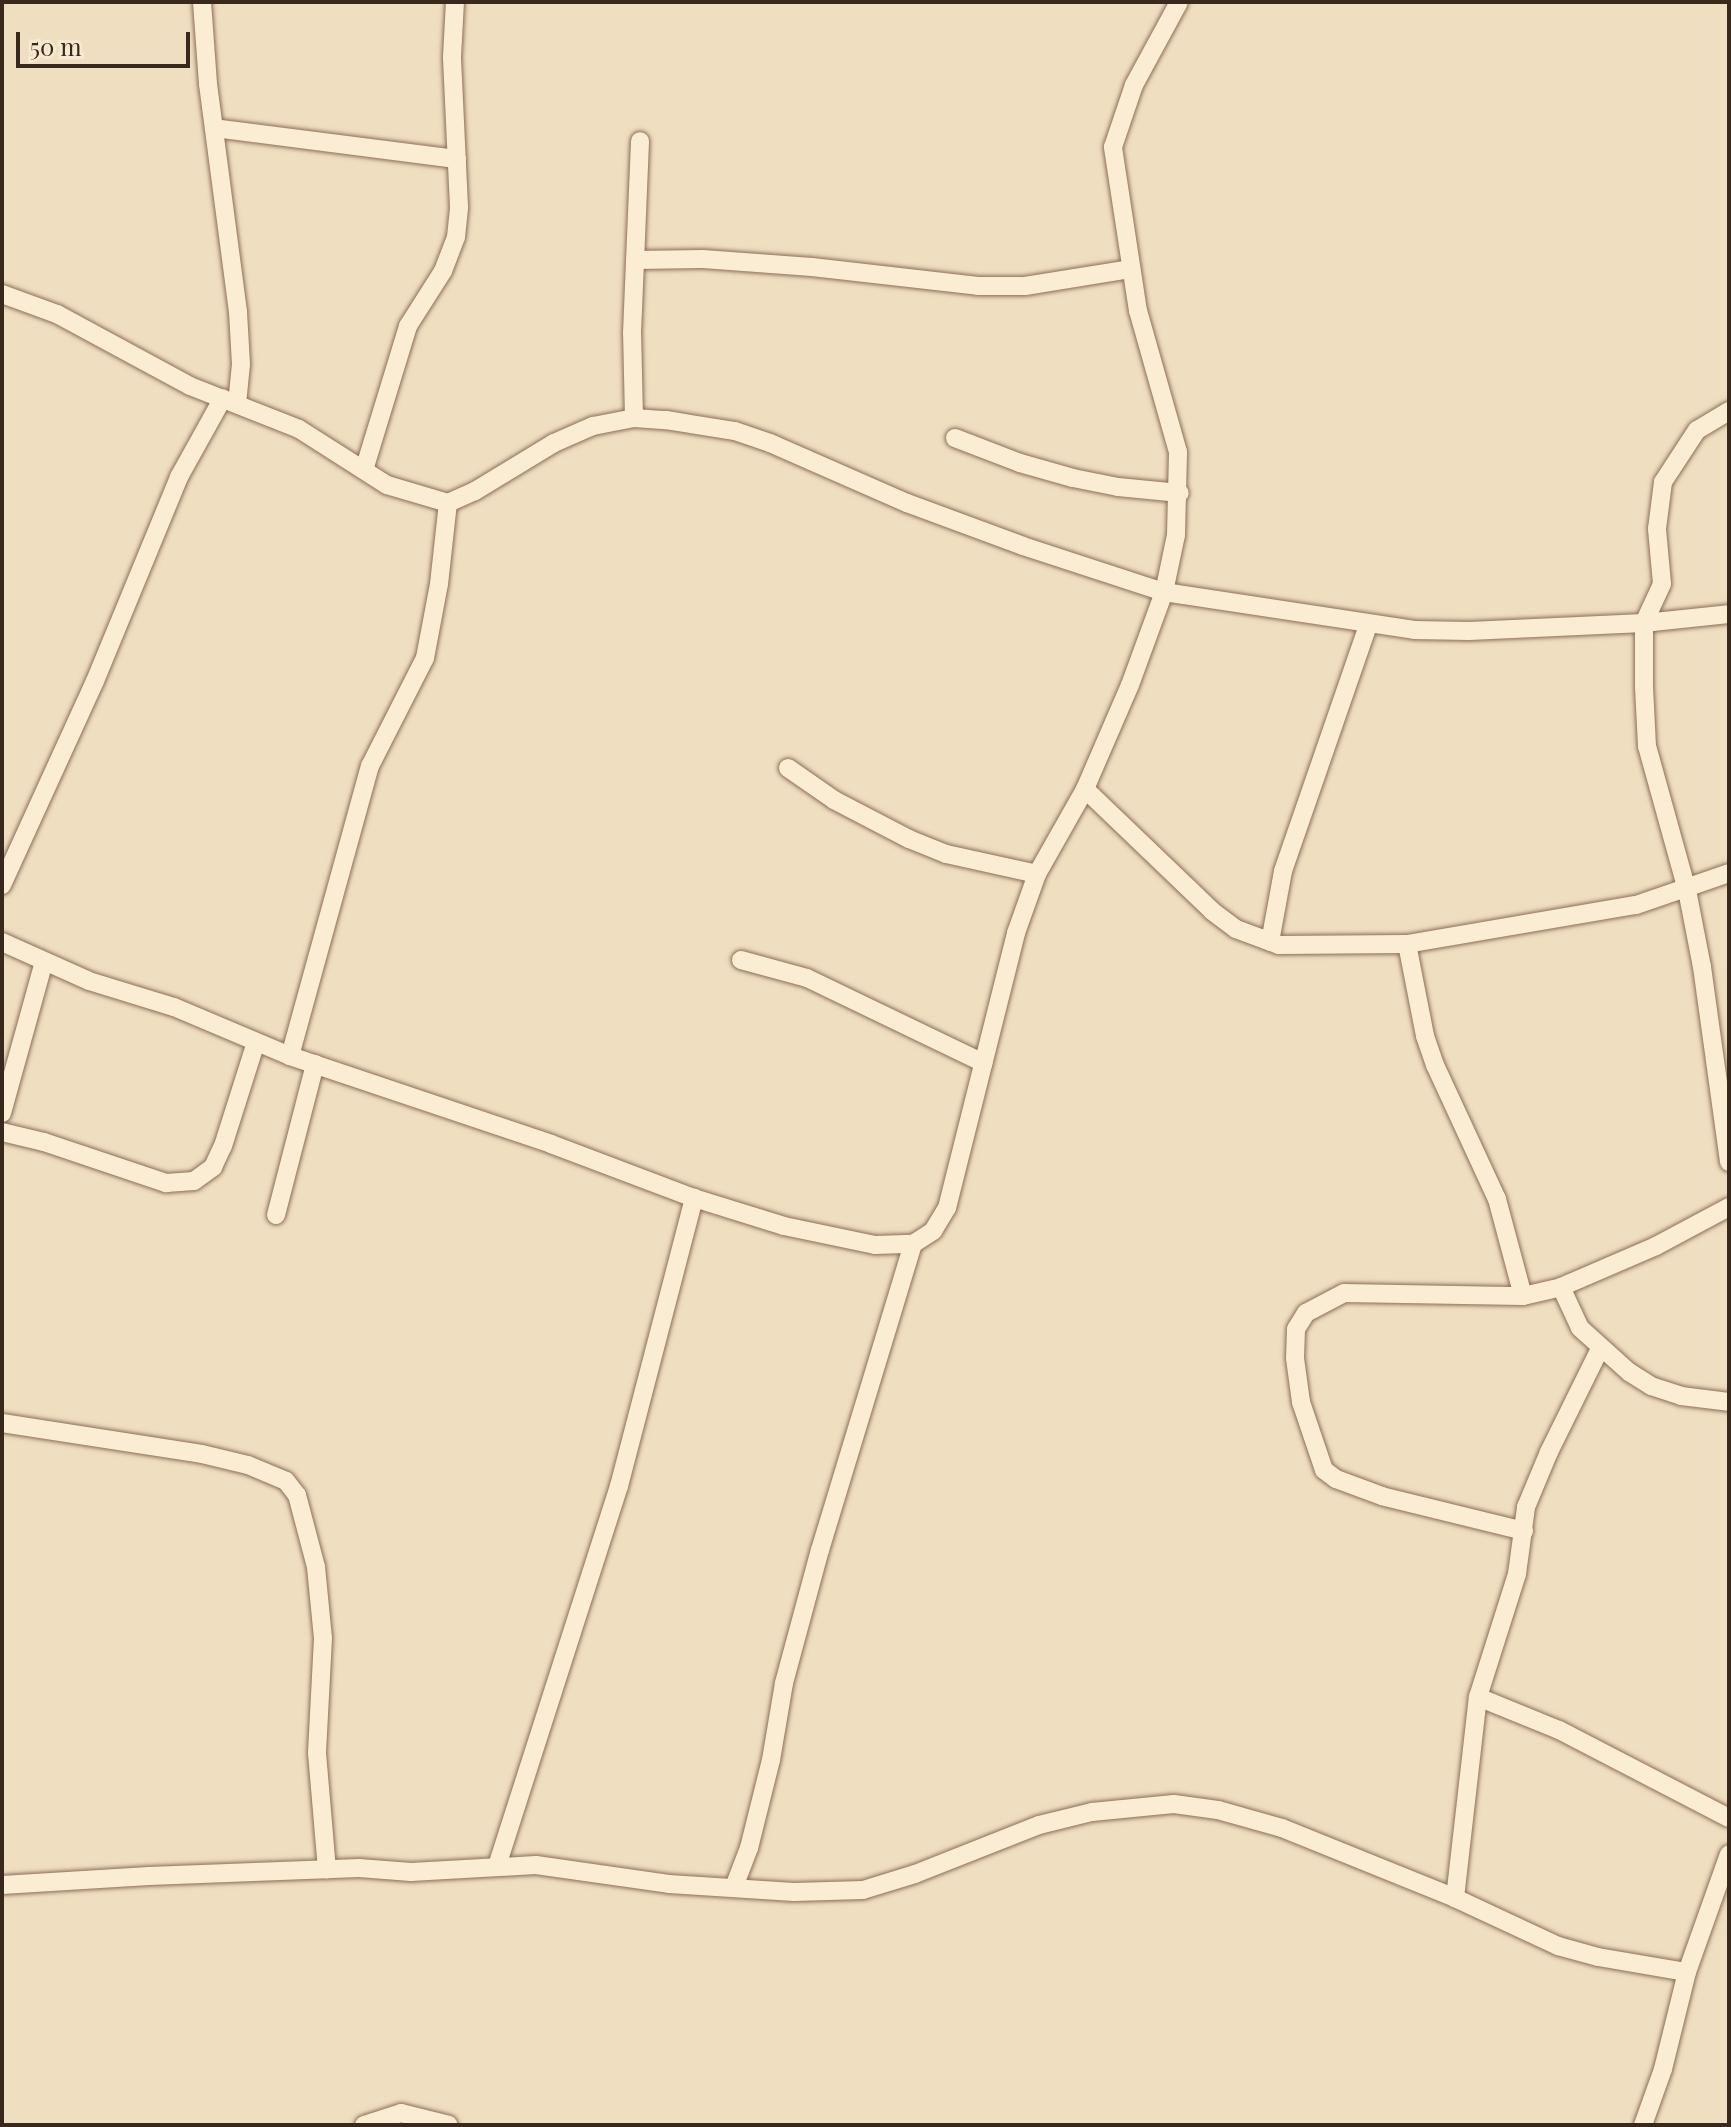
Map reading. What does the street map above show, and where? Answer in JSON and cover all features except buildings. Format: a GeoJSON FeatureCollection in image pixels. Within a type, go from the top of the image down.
{"type":"FeatureCollection","features":[{"type":"Feature","properties":{"kind":"street"},"geometry":{"type":"LineString","coordinates":[[2,885],[95,681],[179,477],[230,401],[241,364],[238,312],[214,128],[202,2]]}},
{"type":"Feature","properties":{"kind":"street"},"geometry":{"type":"LineString","coordinates":[[364,470],[408,326],[443,271],[456,237],[457,159],[452,57],[455,2]]}},
{"type":"Feature","properties":{"kind":"street"},"geometry":{"type":"LineString","coordinates":[[2,942],[89,981],[174,1007],[290,1056],[551,1144],[694,1198],[784,1226],[875,1245],[913,1244],[933,1231],[947,1208],[1016,933],[1037,874],[1085,789],[1130,685],[1164,592],[1176,535],[1180,493],[1178,452],[1130,269],[1113,147],[1134,85],[1179,2]]}},
{"type":"Feature","properties":{"kind":"street"},"geometry":{"type":"LineString","coordinates":[[214,128],[457,159]]}},
{"type":"Feature","properties":{"kind":"street"},"geometry":{"type":"LineString","coordinates":[[634,418],[635,260],[640,141]]}},
{"type":"Feature","properties":{"kind":"street"},"geometry":{"type":"LineString","coordinates":[[635,260],[703,259],[797,266],[978,286],[1025,286],[1130,269]]}},
{"type":"Feature","properties":{"kind":"street"},"geometry":{"type":"LineString","coordinates":[[2,294],[57,314],[172,377],[299,429],[397,489],[448,503],[475,491],[554,443],[593,426],[634,418],[735,431],[1008,541],[1164,592],[1368,625],[1469,631],[1644,623],[1729,614]]}},
{"type":"Feature","properties":{"kind":"street"},"geometry":{"type":"LineString","coordinates":[[1729,411],[1697,430],[1663,482],[1657,529],[1662,584],[1644,623],[1647,746],[1687,890],[1712,1031],[1729,1162]]}},
{"type":"Feature","properties":{"kind":"street"},"geometry":{"type":"LineString","coordinates":[[955,438],[1020,463],[1073,478],[1118,487],[1180,493]]}},
{"type":"Feature","properties":{"kind":"street"},"geometry":{"type":"LineString","coordinates":[[290,1056],[370,766],[425,658],[439,584],[448,503]]}},
{"type":"Feature","properties":{"kind":"street"},"geometry":{"type":"LineString","coordinates":[[1270,942],[1283,871],[1368,625]]}},
{"type":"Feature","properties":{"kind":"street"},"geometry":{"type":"LineString","coordinates":[[788,768],[834,800],[909,839],[946,854],[1037,874]]}},
{"type":"Feature","properties":{"kind":"street"},"geometry":{"type":"LineString","coordinates":[[1085,789],[1212,911],[1236,929],[1270,942],[1407,944],[1589,915],[1687,890],[1729,873]]}},
{"type":"Feature","properties":{"kind":"street"},"geometry":{"type":"LineString","coordinates":[[1407,944],[1425,1036],[1435,1065],[1497,1199],[1523,1296]]}},
{"type":"Feature","properties":{"kind":"street"},"geometry":{"type":"LineString","coordinates":[[741,960],[807,978],[984,1063]]}},
{"type":"Feature","properties":{"kind":"street"},"geometry":{"type":"LineString","coordinates":[[2,1113],[44,962]]}},
{"type":"Feature","properties":{"kind":"street"},"geometry":{"type":"LineString","coordinates":[[2,1132],[57,1145],[166,1183],[194,1181],[213,1167],[223,1146],[256,1042]]}},
{"type":"Feature","properties":{"kind":"street"},"geometry":{"type":"LineString","coordinates":[[276,1215],[315,1064]]}},
{"type":"Feature","properties":{"kind":"street"},"geometry":{"type":"LineString","coordinates":[[497,1866],[619,1486],[694,1198]]}},
{"type":"Feature","properties":{"kind":"street"},"geometry":{"type":"LineString","coordinates":[[1524,1531],[1382,1496],[1336,1479],[1324,1470],[1301,1402],[1295,1358],[1296,1329],[1306,1313],[1344,1293],[1523,1296],[1561,1287],[1656,1246],[1729,1207]]}},
{"type":"Feature","properties":{"kind":"street"},"geometry":{"type":"LineString","coordinates":[[734,1887],[749,1848],[771,1760],[784,1683],[820,1550],[913,1244]]}},
{"type":"Feature","properties":{"kind":"street"},"geometry":{"type":"LineString","coordinates":[[1561,1287],[1580,1328],[1600,1349],[1651,1386],[1681,1396],[1729,1402]]}},
{"type":"Feature","properties":{"kind":"street"},"geometry":{"type":"LineString","coordinates":[[1455,1898],[1478,1697],[1510,1601],[1531,1489],[1600,1349]]}},
{"type":"Feature","properties":{"kind":"street"},"geometry":{"type":"LineString","coordinates":[[2,1423],[233,1462],[270,1472],[286,1481],[297,1495],[316,1567],[323,1638],[317,1753],[327,1870]]}},
{"type":"Feature","properties":{"kind":"street"},"geometry":{"type":"LineString","coordinates":[[1478,1697],[1559,1730],[1729,1818]]}},
{"type":"Feature","properties":{"kind":"street"},"geometry":{"type":"LineString","coordinates":[[2,1885],[327,1870],[411,1872],[497,1866],[581,1869],[669,1884],[794,1892],[863,1890],[915,1874],[1039,1825],[1105,1810],[1174,1804],[1218,1810],[1282,1828],[1455,1898],[1558,1946],[1598,1957],[1687,1972]]}},
{"type":"Feature","properties":{"kind":"street"},"geometry":{"type":"LineString","coordinates":[[1643,2125],[1663,2069],[1687,1972],[1729,1854]]}},
{"type":"Feature","properties":{"kind":"street"},"geometry":{"type":"LineString","coordinates":[[364,2125],[401,2113],[449,2125]]}}]}
